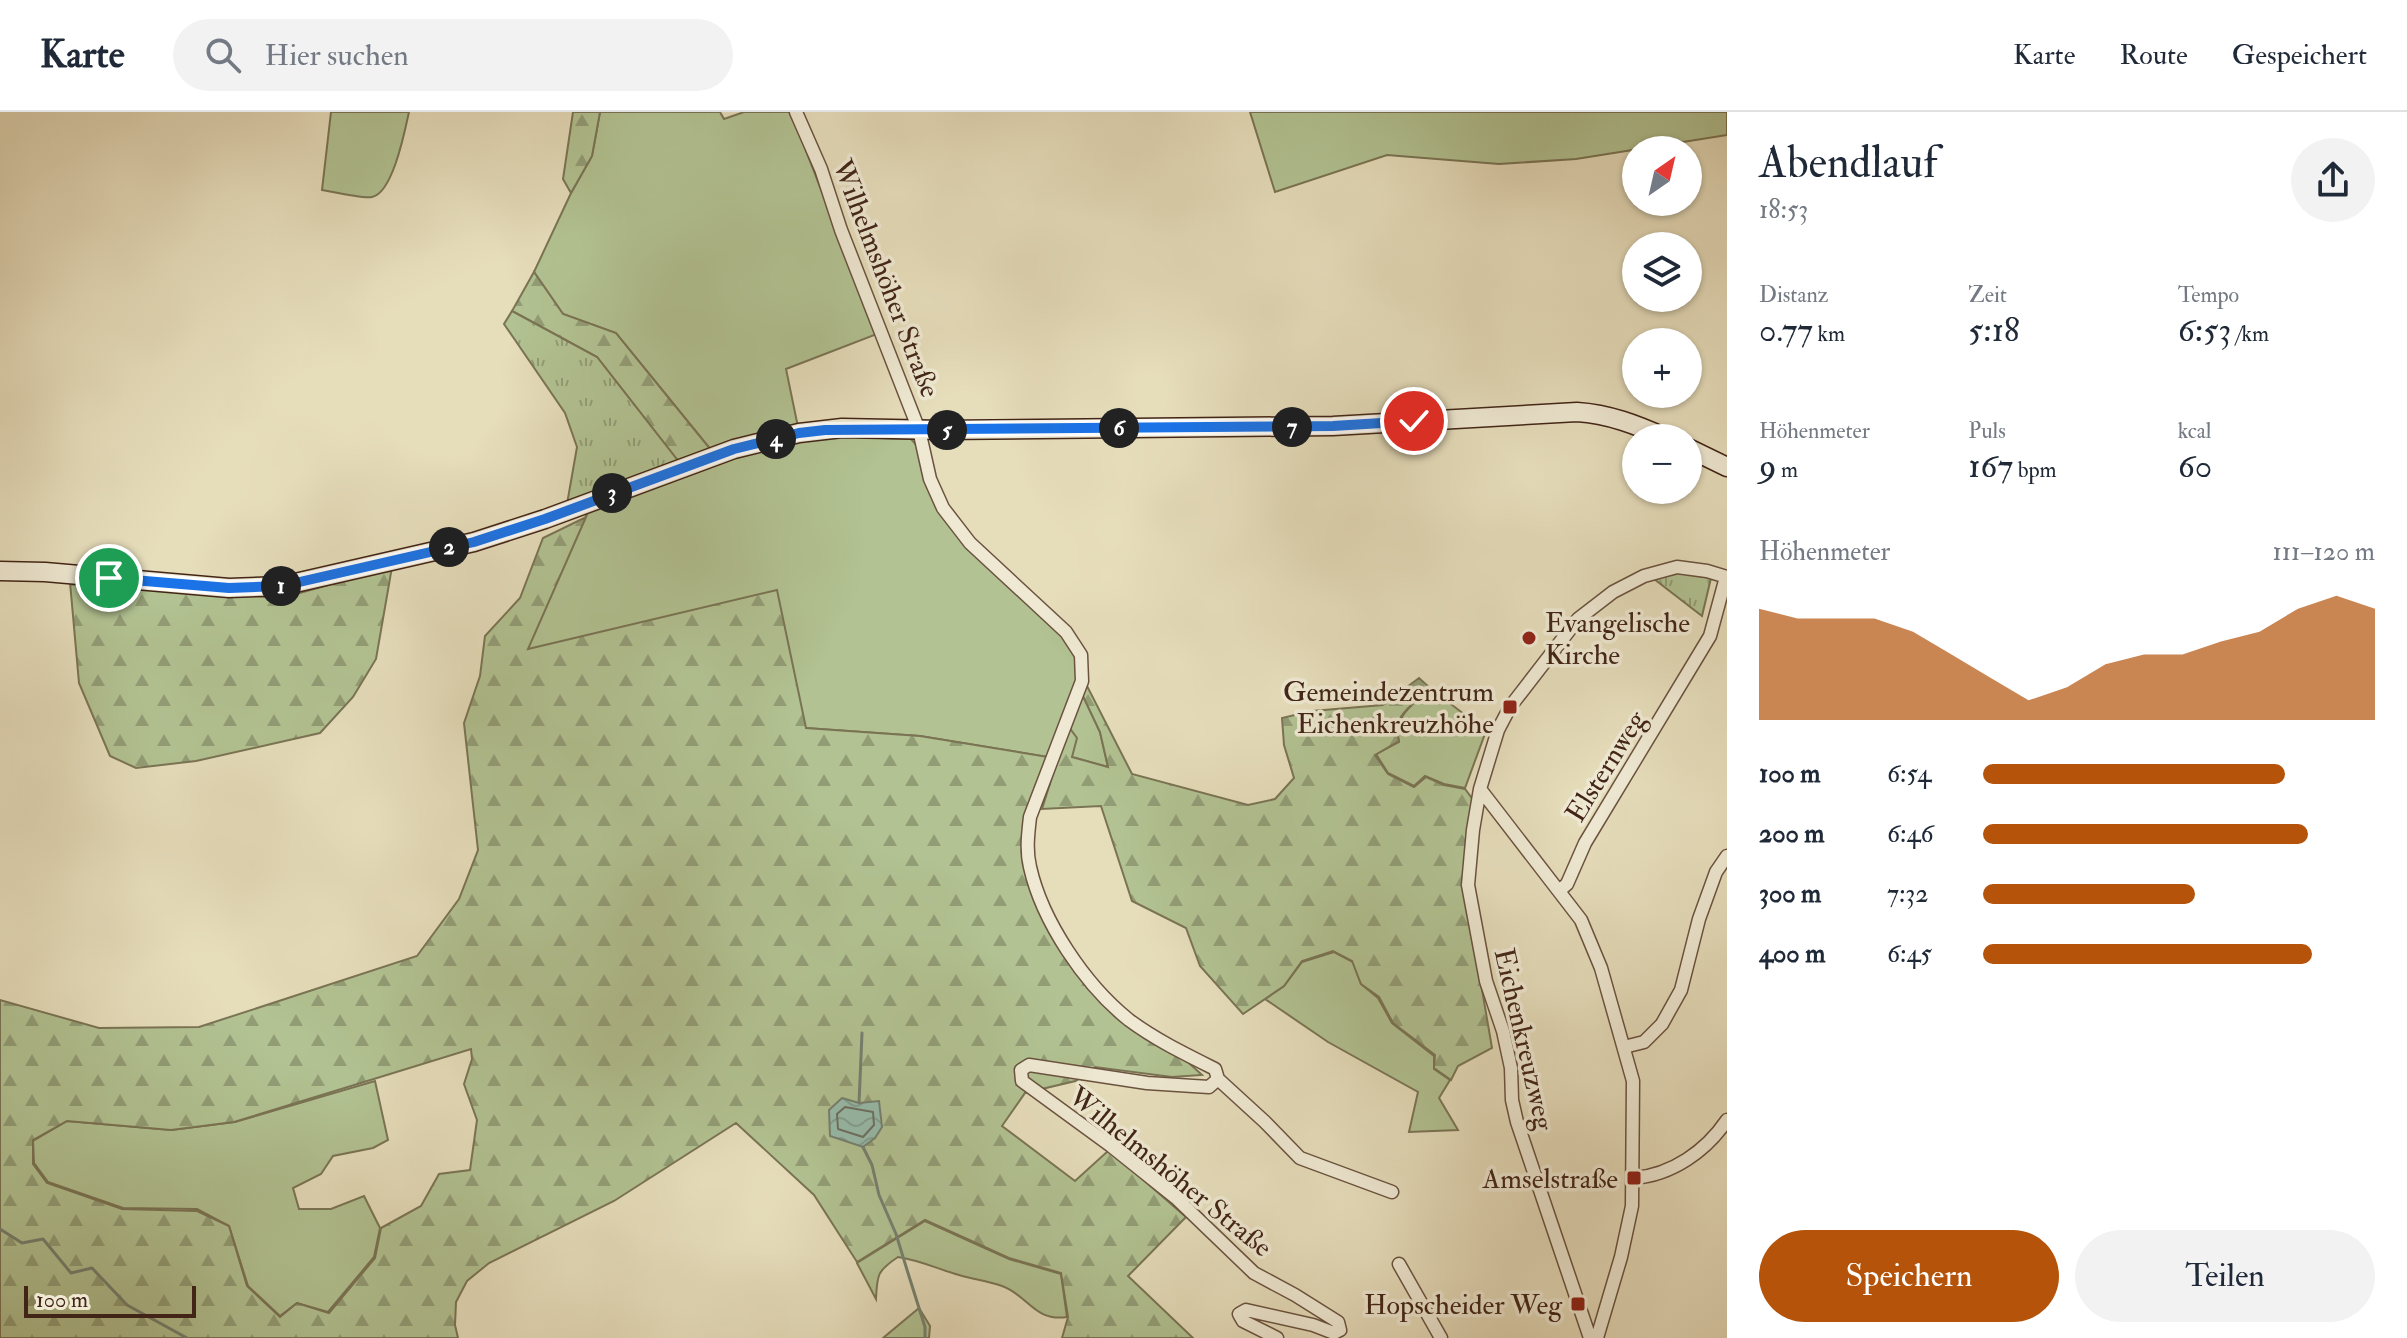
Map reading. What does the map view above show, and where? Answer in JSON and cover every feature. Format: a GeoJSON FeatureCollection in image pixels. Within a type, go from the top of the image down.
{"type":"FeatureCollection","features":[{"type":"Feature","properties":{"kind":"street","name":"Wilhelmshöher Straße"},"geometry":{"type":"LineString","coordinates":[[796,112],[821,169],[841,230],[919,430],[930,479],[943,508],[970,543],[1066,632],[1081,655],[1082,681],[1030,817],[1027,838],[1033,877],[1060,939],[1098,989],[1127,1018],[1162,1043],[1215,1069],[1218,1079],[1300,1158],[1392,1192]]}},
{"type":"Feature","properties":{"kind":"street"},"geometry":{"type":"LineString","coordinates":[[0,571],[229,588],[282,586],[474,542],[734,449],[799,433],[842,428],[1333,426],[1577,412],[1597,413],[1632,424]]}},
{"type":"Feature","properties":{"kind":"street"},"geometry":{"type":"LineString","coordinates":[[1702,455],[1727,467]]}},
{"type":"Feature","properties":{"kind":"street"},"geometry":{"type":"LineString","coordinates":[[1597,1338],[1623,1250],[1632,1206],[1633,1081],[1597,958],[1581,920],[1480,789],[1498,730],[1510,707],[1578,619],[1613,592],[1644,576],[1677,567],[1726,577]]}},
{"type":"Feature","properties":{"kind":"street","name":"Elsternweg"},"geometry":{"type":"LineString","coordinates":[[1559,891],[1567,884],[1585,843],[1710,636],[1726,577]]}},
{"type":"Feature","properties":{"kind":"street","name":"Eichenkreuzweg"},"geometry":{"type":"LineString","coordinates":[[1480,789],[1468,885],[1486,981],[1506,1043],[1517,1122],[1590,1338]]}},
{"type":"Feature","properties":{"kind":"street"},"geometry":{"type":"LineString","coordinates":[[1624,1047],[1644,1042],[1662,1024],[1681,990],[1699,919],[1716,872],[1727,856]]}},
{"type":"Feature","properties":{"kind":"street","name":"Wilhelmshöher Straße"},"geometry":{"type":"LineString","coordinates":[[1218,1079],[1209,1087],[1147,1083],[1029,1065],[1021,1070],[1022,1081],[1176,1198],[1254,1273],[1338,1322],[1340,1330]]}},
{"type":"Feature","properties":{"kind":"street"},"geometry":{"type":"LineString","coordinates":[[1634,1178],[1651,1176],[1688,1159],[1716,1136],[1727,1120]]}},
{"type":"Feature","properties":{"kind":"street"},"geometry":{"type":"LineString","coordinates":[[1399,1264],[1441,1338]]}},
{"type":"Feature","properties":{"kind":"street"},"geometry":{"type":"LineString","coordinates":[[1277,1338],[1243,1321],[1239,1314],[1246,1310],[1313,1325],[1334,1333],[1340,1330],[1353,1338]]}},
{"type":"Feature","properties":{"kind":"green space"},"geometry":{"type":"Polygon","coordinates":[[[331,112],[409,112],[392,173],[386,185],[372,197],[322,190],[331,112]]]}},
{"type":"Feature","properties":{"kind":"green space"},"geometry":{"type":"Polygon","coordinates":[[[573,112],[600,112],[592,156],[571,193],[563,179],[573,112]]]}},
{"type":"Feature","properties":{"kind":"green space"},"geometry":{"type":"Polygon","coordinates":[[[600,112],[720,112],[724,119],[744,112],[791,112],[877,334],[786,369],[798,427],[711,450],[616,333],[563,314],[534,272],[592,156],[600,112]]]}},
{"type":"Feature","properties":{"kind":"green space"},"geometry":{"type":"Polygon","coordinates":[[[1250,112],[1727,112],[1727,135],[1702,139],[1702,136],[1622,136],[1622,152],[1576,159],[1499,164],[1387,155],[1275,192],[1250,112]]]}},
{"type":"Feature","properties":{"kind":"green space"},"geometry":{"type":"Polygon","coordinates":[[[534,272],[563,314],[616,333],[711,450],[679,462],[597,357],[512,311],[534,272]]]}},
{"type":"Feature","properties":{"kind":"green space"},"geometry":{"type":"Polygon","coordinates":[[[512,311],[597,357],[679,462],[567,504],[577,447],[565,413],[504,324],[512,311]]]}},
{"type":"Feature","properties":{"kind":"green space"},"geometry":{"type":"Polygon","coordinates":[[[855,432],[881,438],[911,439],[919,448],[940,511],[1074,647],[1082,694],[1100,732],[1108,767],[1072,757],[1048,757],[920,736],[805,728],[527,649],[590,507],[784,440],[855,432]]]}},
{"type":"Feature","properties":{"kind":"green space"},"geometry":{"type":"Polygon","coordinates":[[[586,517],[528,649],[777,590],[806,728],[920,736],[1048,757],[1025,864],[1092,991],[1179,1054],[1202,1075],[1172,1077],[1095,1067],[1088,1078],[1025,1093],[1002,1126],[1075,1181],[1109,1150],[1186,1217],[1128,1276],[1193,1338],[1062,1338],[1068,1317],[1061,1273],[1009,1258],[925,1220],[857,1262],[814,1195],[736,1123],[614,1201],[489,1263],[467,1281],[456,1302],[458,1338],[0,1338],[0,1000],[99,1028],[199,1027],[417,956],[459,899],[478,850],[464,723],[480,676],[485,636],[520,598],[543,538],[586,517]],[[471,1049],[234,1122],[171,1130],[67,1121],[33,1140],[33,1164],[47,1183],[122,1209],[197,1211],[229,1226],[247,1286],[280,1317],[297,1303],[329,1313],[375,1258],[381,1228],[421,1206],[439,1174],[470,1170],[477,1120],[464,1084],[472,1059],[471,1049]]]}},
{"type":"Feature","properties":{"kind":"green space"},"geometry":{"type":"Polygon","coordinates":[[[392,567],[376,659],[353,697],[320,733],[196,761],[136,768],[110,756],[79,683],[70,582],[282,598],[392,567]]]}},
{"type":"Feature","properties":{"kind":"green space"},"geometry":{"type":"Polygon","coordinates":[[[1679,573],[1711,578],[1702,616],[1654,579],[1679,573]]]}},
{"type":"Feature","properties":{"kind":"green space"},"geometry":{"type":"Polygon","coordinates":[[[1419,678],[1430,688],[1401,717],[1397,732],[1399,741],[1375,755],[1388,774],[1414,787],[1426,777],[1465,789],[1474,801],[1467,836],[1480,978],[1492,1048],[1458,1066],[1451,1080],[1434,1068],[1435,1055],[1393,1023],[1379,997],[1361,984],[1352,961],[1333,951],[1302,961],[1284,986],[1243,1014],[1200,966],[1186,928],[1132,901],[1101,806],[1042,809],[1068,726],[1077,738],[1072,757],[1108,767],[1100,732],[1082,694],[1085,682],[1132,774],[1248,805],[1275,799],[1294,778],[1284,745],[1282,718],[1312,711],[1383,705],[1419,678]]]}},
{"type":"Feature","properties":{"kind":"green space"},"geometry":{"type":"Polygon","coordinates":[[[1430,688],[1486,731],[1465,788],[1425,776],[1414,786],[1388,773],[1376,754],[1399,742],[1402,717],[1430,688]]]}},
{"type":"Feature","properties":{"kind":"green space"},"geometry":{"type":"Polygon","coordinates":[[[1334,952],[1353,962],[1361,984],[1378,998],[1392,1023],[1434,1056],[1434,1069],[1450,1080],[1439,1098],[1458,1130],[1409,1132],[1418,1092],[1328,1042],[1265,999],[1284,986],[1302,962],[1334,952]]]}},
{"type":"Feature","properties":{"kind":"green space"},"geometry":{"type":"Polygon","coordinates":[[[375,1081],[388,1140],[373,1148],[333,1156],[321,1174],[293,1188],[299,1209],[331,1209],[364,1196],[380,1228],[374,1257],[328,1312],[297,1303],[280,1316],[248,1286],[229,1226],[197,1209],[123,1208],[48,1182],[34,1163],[33,1141],[67,1121],[171,1130],[235,1122],[375,1081]]]}},
{"type":"Feature","properties":{"kind":"green space"},"geometry":{"type":"Polygon","coordinates":[[[925,1221],[1009,1259],[1061,1274],[1067,1317],[1047,1316],[1002,1286],[898,1257],[880,1274],[876,1299],[857,1263],[925,1221]]]}},
{"type":"Feature","properties":{"kind":"green space"},"geometry":{"type":"Polygon","coordinates":[[[919,1308],[930,1326],[929,1338],[883,1338],[919,1308]]]}},
{"type":"Feature","properties":{"kind":"water"},"geometry":{"type":"Polygon","coordinates":[[[842,1098],[859,1103],[879,1101],[882,1127],[875,1138],[863,1147],[830,1136],[829,1110],[842,1098]]]}},
{"type":"Feature","properties":{"kind":"waterway"},"geometry":{"type":"LineString","coordinates":[[859,1103],[862,1033]]}},
{"type":"Feature","properties":{"kind":"waterway"},"geometry":{"type":"LineString","coordinates":[[863,1147],[896,1234],[925,1327],[925,1338]]}},
{"type":"Feature","properties":{"kind":"waterway"},"geometry":{"type":"LineString","coordinates":[[0,1229],[22,1243],[43,1239],[71,1273],[92,1268],[127,1305],[187,1338]]}},
{"type":"Feature","properties":{"kind":"place","name":"Evangelische Kirche"},"geometry":{"type":"Point","coordinates":[1529,638]}},
{"type":"Feature","properties":{"kind":"place","name":"Gemeindezentrum Eichenkreuzhöhe"},"geometry":{"type":"Point","coordinates":[1510,707]}},
{"type":"Feature","properties":{"kind":"place","name":"Amselstraße"},"geometry":{"type":"Point","coordinates":[1634,1178]}},
{"type":"Feature","properties":{"kind":"place","name":"Hopscheider Weg"},"geometry":{"type":"Point","coordinates":[1578,1304]}},
{"type":"Feature","properties":{"kind":"route"},"geometry":{"type":"LineString","coordinates":[[109,578],[229,588],[282,586],[474,542],[545,519],[698,461],[799,433],[842,428],[942,430],[1333,426],[1414,421]]}}]}
